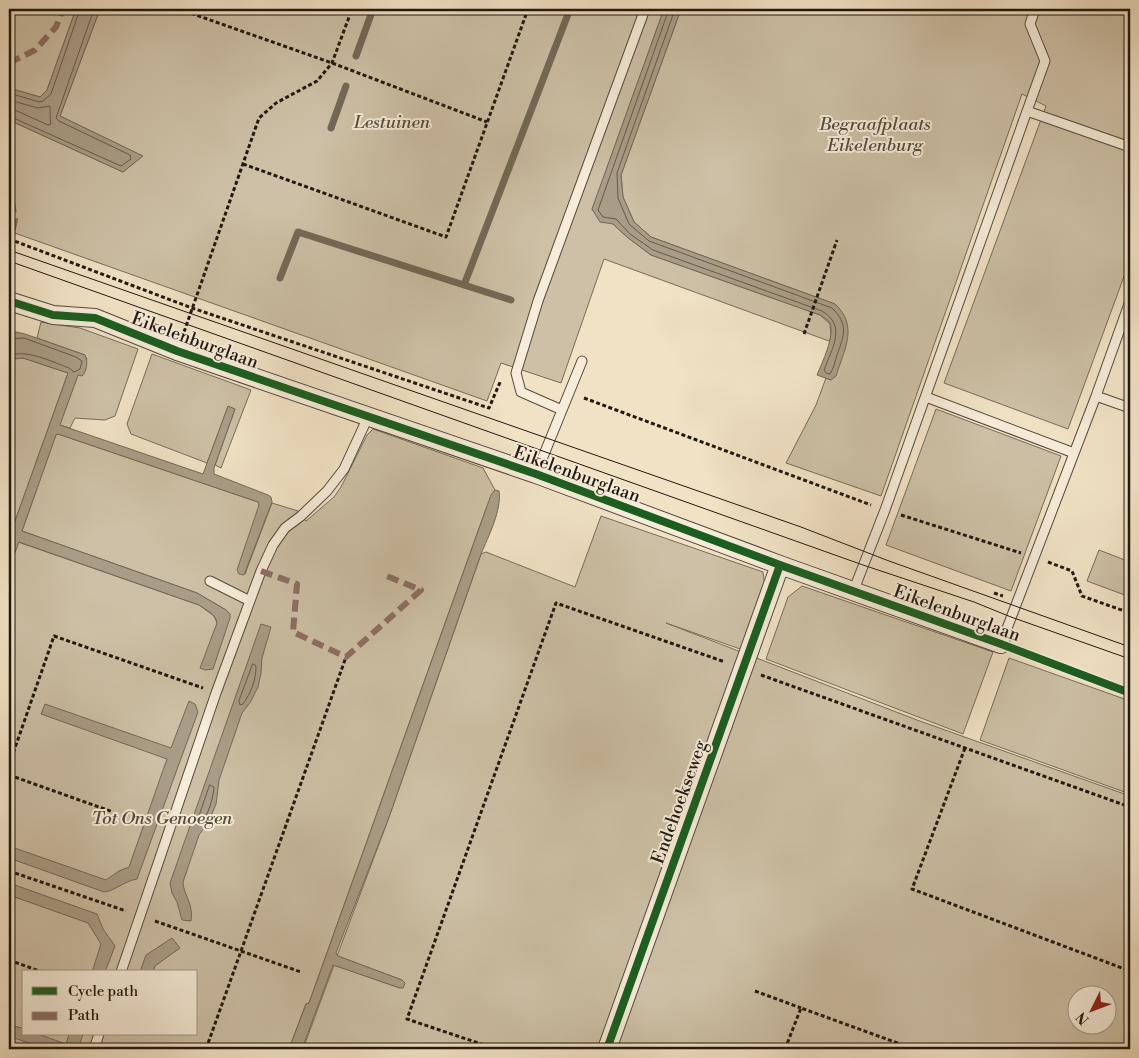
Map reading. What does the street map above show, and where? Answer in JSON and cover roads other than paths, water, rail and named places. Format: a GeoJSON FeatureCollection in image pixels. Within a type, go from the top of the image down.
{"type":"FeatureCollection","features":[{"type":"Feature","properties":{"kind":"street","name":"Eikelenburglaan"},"geometry":{"type":"LineString","coordinates":[[9,301],[53,315],[95,318],[177,351],[536,474],[780,566],[1001,644]]}},
{"type":"Feature","properties":{"kind":"street","name":"Endehoekseweg"},"geometry":{"type":"LineString","coordinates":[[607,1049],[780,566]]}},
{"type":"Feature","properties":{"kind":"lane"},"geometry":{"type":"LineString","coordinates":[[562,410],[520,392],[516,373],[538,301],[645,9]]}},
{"type":"Feature","properties":{"kind":"lane"},"geometry":{"type":"LineString","coordinates":[[853,592],[926,397],[1045,60],[1030,24],[1035,9]]}},
{"type":"Feature","properties":{"kind":"lane"},"geometry":{"type":"LineString","coordinates":[[1027,111],[1130,147]]}},
{"type":"Feature","properties":{"kind":"lane"},"geometry":{"type":"LineString","coordinates":[[1001,644],[1096,396],[1130,301]]}},
{"type":"Feature","properties":{"kind":"lane"},"geometry":{"type":"LineString","coordinates":[[536,474],[582,361]]}},
{"type":"Feature","properties":{"kind":"lane"},"geometry":{"type":"LineString","coordinates":[[1096,396],[1130,408]]}},
{"type":"Feature","properties":{"kind":"lane"},"geometry":{"type":"LineString","coordinates":[[926,397],[1074,453]]}},
{"type":"Feature","properties":{"kind":"lane"},"geometry":{"type":"LineString","coordinates":[[122,970],[216,693],[261,571],[273,545],[285,528],[301,516],[327,491],[344,469],[368,417]]}},
{"type":"Feature","properties":{"kind":"lane"},"geometry":{"type":"LineString","coordinates":[[210,581],[250,601]]}},
{"type":"Feature","properties":{"kind":"lane"},"geometry":{"type":"LineString","coordinates":[[94,1049],[98,1036]]}},
{"type":"Feature","properties":{"kind":"water"},"geometry":{"type":"Polygon","coordinates":[[[76,9],[100,9],[60,116],[143,156],[123,172],[9,120],[9,88],[40,97],[47,90],[76,9]]]}},
{"type":"Feature","properties":{"kind":"water"},"geometry":{"type":"Polygon","coordinates":[[[664,9],[681,9],[621,175],[623,197],[634,222],[651,237],[835,304],[842,312],[846,321],[848,338],[836,376],[831,380],[817,375],[831,335],[830,323],[820,315],[651,255],[613,224],[600,222],[592,209],[664,9]]]}},
{"type":"Feature","properties":{"kind":"water"},"geometry":{"type":"Polygon","coordinates":[[[16,332],[85,355],[86,369],[82,376],[78,375],[60,425],[203,474],[228,406],[235,409],[214,468],[214,474],[268,495],[271,497],[272,502],[244,575],[239,574],[237,570],[259,505],[258,502],[58,434],[56,435],[22,531],[197,593],[226,610],[230,614],[230,618],[213,669],[205,670],[200,668],[217,623],[213,615],[199,605],[19,542],[9,568],[9,538],[68,373],[23,358],[13,359],[9,365],[9,334],[16,332]]]}},
{"type":"Feature","properties":{"kind":"water"},"geometry":{"type":"Polygon","coordinates":[[[495,490],[499,491],[499,498],[494,523],[481,554],[388,820],[336,953],[338,956],[402,980],[405,983],[403,988],[400,988],[333,965],[302,1049],[289,1049],[306,1004],[309,1003],[491,495],[495,490]]]}},
{"type":"Feature","properties":{"kind":"water"},"geometry":{"type":"Polygon","coordinates":[[[261,624],[271,627],[262,658],[258,687],[242,713],[219,780],[216,804],[209,821],[199,835],[183,882],[192,915],[191,921],[182,920],[170,883],[261,624]]]}},
{"type":"Feature","properties":{"kind":"water"},"geometry":{"type":"Polygon","coordinates":[[[189,701],[195,704],[198,712],[137,879],[104,892],[9,858],[9,846],[106,880],[129,867],[167,759],[41,714],[45,704],[171,748],[189,701]]]}},
{"type":"Feature","properties":{"kind":"water"},"geometry":{"type":"Polygon","coordinates":[[[9,883],[97,914],[103,929],[115,946],[106,970],[93,970],[101,944],[88,923],[9,895],[9,883]]]}},
{"type":"Feature","properties":{"kind":"water"},"geometry":{"type":"Polygon","coordinates":[[[172,938],[180,948],[155,966],[154,970],[141,970],[146,955],[172,938]]]}},
{"type":"Feature","properties":{"kind":"water"},"geometry":{"type":"Polygon","coordinates":[[[9,1024],[22,1028],[22,1036],[44,1036],[66,1044],[68,1036],[82,1036],[78,1049],[45,1049],[9,1036],[9,1024]]]}},
{"type":"Feature","properties":{"kind":"waterway"},"geometry":{"type":"LineString","coordinates":[[356,56],[373,9]]}},
{"type":"Feature","properties":{"kind":"waterway"},"geometry":{"type":"LineString","coordinates":[[280,278],[298,232],[464,285],[570,9]]}},
{"type":"Feature","properties":{"kind":"waterway"},"geometry":{"type":"LineString","coordinates":[[331,128],[346,86]]}},
{"type":"Feature","properties":{"kind":"waterway"},"geometry":{"type":"LineString","coordinates":[[464,285],[511,300]]}},
{"type":"Feature","properties":{"kind":"tram line"},"geometry":{"type":"LineString","coordinates":[[9,250],[801,527],[889,561],[1130,647]]}},
{"type":"Feature","properties":{"kind":"tram line"},"geometry":{"type":"LineString","coordinates":[[9,261],[863,565],[974,602],[1130,659]]}},
{"type":"Feature","properties":{"kind":"park label","name":"Lestuinen"},"geometry":{"type":"Point","coordinates":[392,122]}},
{"type":"Feature","properties":{"kind":"park label","name":"Begraafplaats Eikelenburg"},"geometry":{"type":"Point","coordinates":[875,134]}},
{"type":"Feature","properties":{"kind":"park label","name":"Tot Ons Genoegen"},"geometry":{"type":"Point","coordinates":[162,818]}}]}
